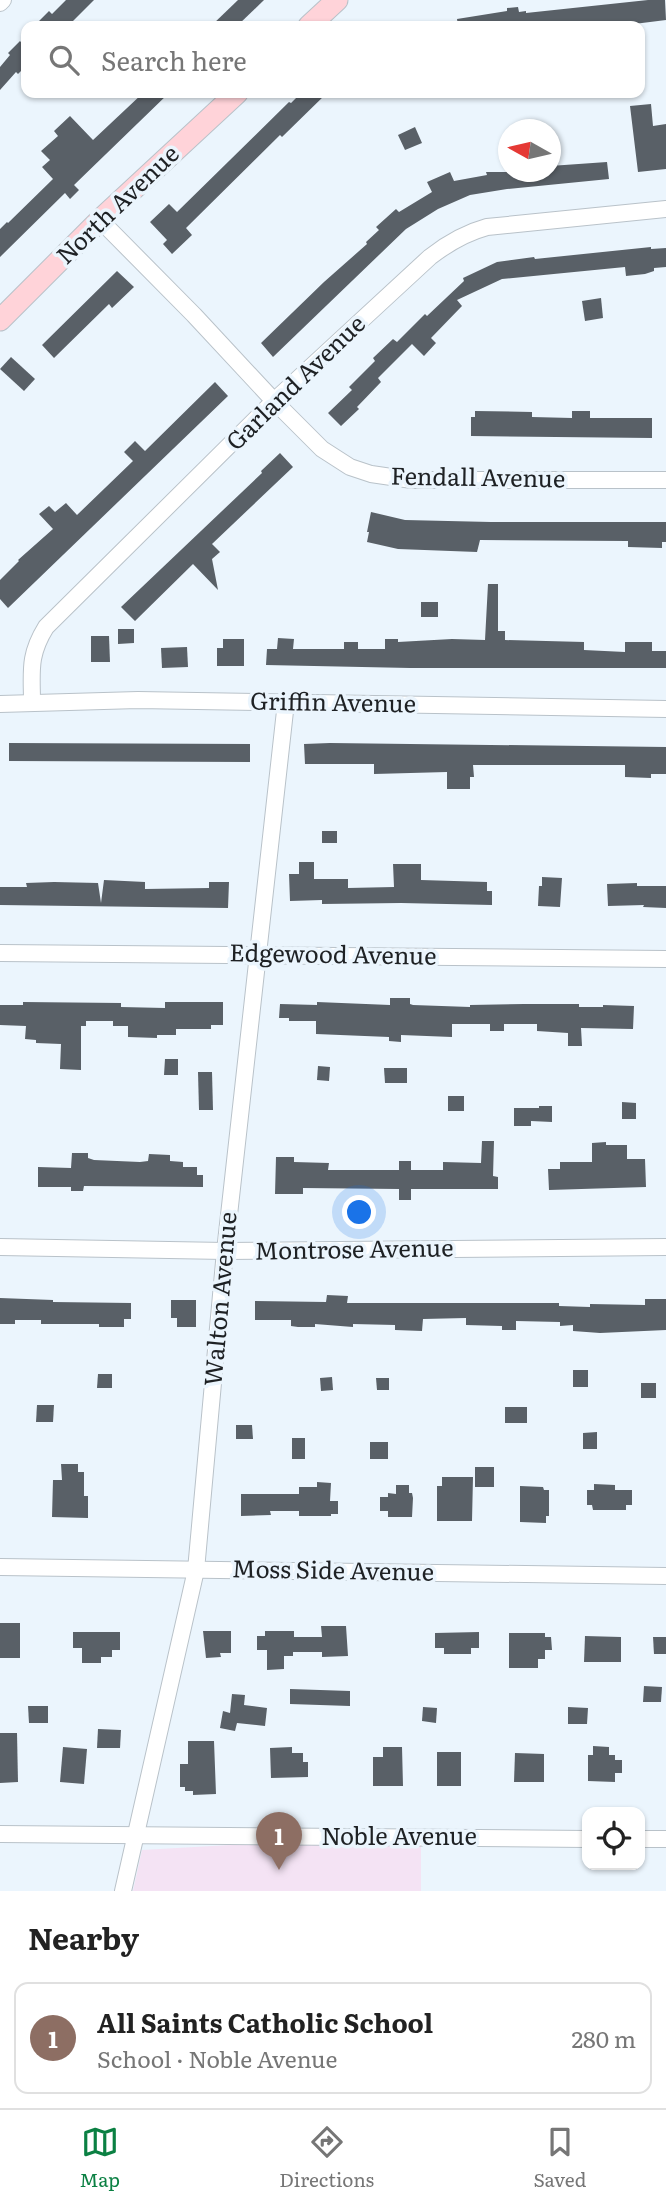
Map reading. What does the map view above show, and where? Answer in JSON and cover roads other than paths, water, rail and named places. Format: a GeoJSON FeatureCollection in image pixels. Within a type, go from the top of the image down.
{"type":"FeatureCollection","features":[{"type":"Feature","properties":{"kind":"street"},"geometry":{"type":"LineString","coordinates":[[314,21],[337,0]]}},
{"type":"Feature","properties":{"kind":"street","name":"North Avenue"},"geometry":{"type":"LineString","coordinates":[[0,320],[100,220],[232,98]]}},
{"type":"Feature","properties":{"kind":"street","name":"Garland Avenue"},"geometry":{"type":"LineString","coordinates":[[32,704],[32,656],[46,628],[274,401],[430,257],[468,232],[487,227],[666,209]]}},
{"type":"Feature","properties":{"kind":"street","name":"Fendall Avenue"},"geometry":{"type":"LineString","coordinates":[[100,220],[322,449],[350,467],[371,474],[412,480],[666,480]]}},
{"type":"Feature","properties":{"kind":"street","name":"Griffin Avenue"},"geometry":{"type":"LineString","coordinates":[[0,704],[138,700],[666,709]]}},
{"type":"Feature","properties":{"kind":"street","name":"Walton Avenue"},"geometry":{"type":"LineString","coordinates":[[123,1891],[196,1570],[225,1251],[286,702]]}},
{"type":"Feature","properties":{"kind":"street","name":"Edgewood Avenue"},"geometry":{"type":"LineString","coordinates":[[0,953],[666,958]]}},
{"type":"Feature","properties":{"kind":"street","name":"Montrose Avenue"},"geometry":{"type":"LineString","coordinates":[[0,1247],[225,1251],[666,1247]]}},
{"type":"Feature","properties":{"kind":"street","name":"Moss Side Avenue"},"geometry":{"type":"LineString","coordinates":[[0,1567],[666,1576]]}},
{"type":"Feature","properties":{"kind":"street","name":"Noble Avenue"},"geometry":{"type":"LineString","coordinates":[[0,1834],[582,1839]]}},
{"type":"Feature","properties":{"kind":"street"},"geometry":{"type":"LineString","coordinates":[[645,1839],[666,1839]]}},
{"type":"Feature","properties":{"kind":"place","name":"All Saints Catholic School"},"geometry":{"type":"Point","coordinates":[279,1870]}}]}
